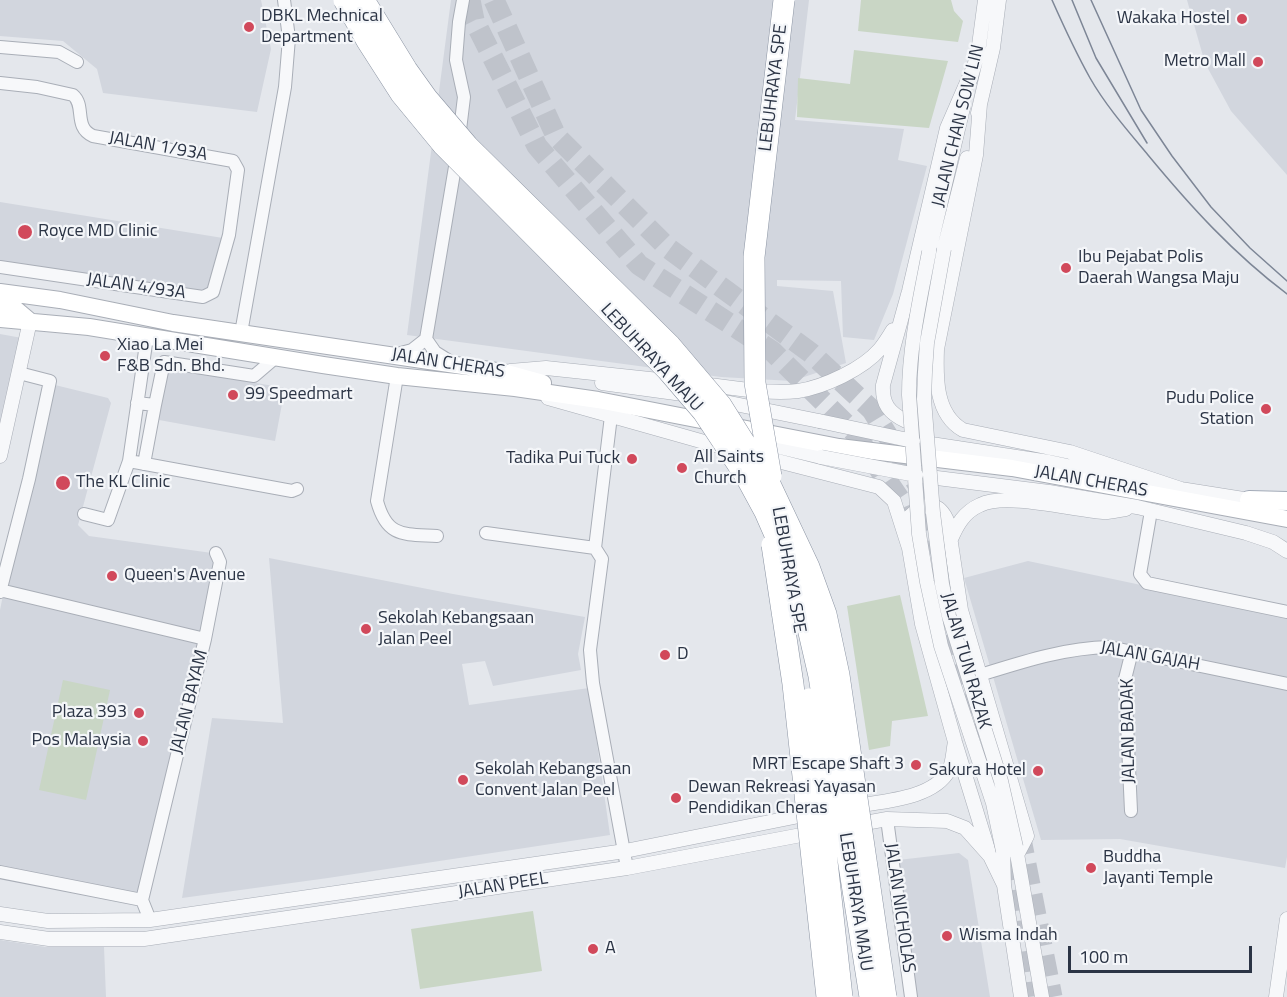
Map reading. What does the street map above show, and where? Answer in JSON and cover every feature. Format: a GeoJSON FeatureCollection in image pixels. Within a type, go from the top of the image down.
{"type":"FeatureCollection","features":[{"type":"Feature","properties":{"kind":"highway","name":"LEBUHRAYA MAJU"},"geometry":{"type":"LineString","coordinates":[[344,0],[401,94],[443,145],[675,379],[703,412],[746,477],[765,512],[790,569],[804,610],[819,676],[870,997]]}},
{"type":"Feature","properties":{"kind":"highway","name":"LEBUHRAYA MAJU"},"geometry":{"type":"LineString","coordinates":[[364,0],[427,98],[476,154],[670,345],[721,405],[768,480],[809,567],[826,614],[839,675],[886,997]]}},
{"type":"Feature","properties":{"kind":"highway","name":"LEBUHRAYA SPE"},"geometry":{"type":"LineString","coordinates":[[770,0],[746,261],[747,382],[793,684],[827,997]]}},
{"type":"Feature","properties":{"kind":"highway","name":"LEBUHRAYA SPE"},"geometry":{"type":"LineString","coordinates":[[784,0],[754,257],[755,383],[807,681],[842,997]]}},
{"type":"Feature","properties":{"kind":"main road","name":"JALAN CHERAS"},"geometry":{"type":"LineString","coordinates":[[0,292],[60,300],[173,323],[503,372],[539,382],[745,417],[894,454]]}},
{"type":"Feature","properties":{"kind":"main road"},"geometry":{"type":"LineString","coordinates":[[0,303],[17,310],[30,321],[41,304],[60,300]]}},
{"type":"Feature","properties":{"kind":"main road","name":"JALAN CHERAS"},"geometry":{"type":"LineString","coordinates":[[0,319],[89,327],[397,376],[515,388],[598,400],[839,447],[1023,470],[1287,519]]}},
{"type":"Feature","properties":{"kind":"main road"},"geometry":{"type":"LineString","coordinates":[[1249,500],[1287,501]]}},
{"type":"Feature","properties":{"kind":"street"},"geometry":{"type":"LineString","coordinates":[[241,333],[285,87],[289,39],[284,0]]}},
{"type":"Feature","properties":{"kind":"street"},"geometry":{"type":"LineString","coordinates":[[393,355],[412,350],[426,339],[463,112],[464,97],[456,60],[463,0]]}},
{"type":"Feature","properties":{"kind":"street","name":"JALAN CHAN SOW LIN"},"geometry":{"type":"LineString","coordinates":[[928,252],[971,73],[978,53],[985,0]]}},
{"type":"Feature","properties":{"kind":"street","name":"JALAN CHAN SOW LIN"},"geometry":{"type":"LineString","coordinates":[[944,249],[993,48],[999,0]]}},
{"type":"Feature","properties":{"kind":"street"},"geometry":{"type":"LineString","coordinates":[[0,47],[59,52],[77,62]]}},
{"type":"Feature","properties":{"kind":"street"},"geometry":{"type":"LineString","coordinates":[[971,73],[947,128],[909,291],[883,385],[883,397],[887,407],[895,416],[906,422],[922,416],[928,408],[936,374],[937,349],[976,155],[980,104]]}},
{"type":"Feature","properties":{"kind":"street","name":"JALAN 1/93A"},"geometry":{"type":"LineString","coordinates":[[0,83],[37,87],[73,95],[79,102],[82,127],[86,133],[93,136],[233,161],[236,164]]}},
{"type":"Feature","properties":{"kind":"street","name":"JALAN 4/93A"},"geometry":{"type":"LineString","coordinates":[[0,267],[207,296],[213,292],[229,235],[236,164]]}},
{"type":"Feature","properties":{"kind":"street","name":"JALAN TUN RAZAK"},"geometry":{"type":"LineString","coordinates":[[944,249],[927,343],[924,399],[939,560],[949,616],[1001,781],[1007,852],[1004,885],[1021,997]]}},
{"type":"Feature","properties":{"kind":"street","name":"JALAN TUN RAZAK"},"geometry":{"type":"LineString","coordinates":[[928,252],[911,351],[909,395],[920,534],[927,582],[941,646],[1007,852],[1042,997]]}},
{"type":"Feature","properties":{"kind":"street"},"geometry":{"type":"LineString","coordinates":[[0,456],[30,321]]}},
{"type":"Feature","properties":{"kind":"street"},"geometry":{"type":"LineString","coordinates":[[503,372],[546,368],[765,391],[797,391],[825,384],[854,369],[879,351],[900,321]]}},
{"type":"Feature","properties":{"kind":"street"},"geometry":{"type":"LineString","coordinates":[[84,514],[108,520],[129,461],[147,337]]}},
{"type":"Feature","properties":{"kind":"street"},"geometry":{"type":"LineString","coordinates":[[426,339],[435,352],[457,365]]}},
{"type":"Feature","properties":{"kind":"street"},"geometry":{"type":"LineString","coordinates":[[144,464],[164,362],[254,376],[275,358]]}},
{"type":"Feature","properties":{"kind":"street"},"geometry":{"type":"LineString","coordinates":[[503,372],[669,391],[913,441],[1049,462],[1181,489],[1249,500],[1287,510]]}},
{"type":"Feature","properties":{"kind":"street"},"geometry":{"type":"LineString","coordinates":[[0,591],[29,479],[50,381],[19,373]]}},
{"type":"Feature","properties":{"kind":"street"},"geometry":{"type":"LineString","coordinates":[[936,374],[946,413],[951,421],[963,430],[1070,452],[1181,489]]}},
{"type":"Feature","properties":{"kind":"street"},"geometry":{"type":"LineString","coordinates":[[397,376],[377,501],[390,529],[403,534],[437,536]]}},
{"type":"Feature","properties":{"kind":"street"},"geometry":{"type":"LineString","coordinates":[[515,388],[590,412],[879,488],[894,501],[909,548]]}},
{"type":"Feature","properties":{"kind":"street"},"geometry":{"type":"LineString","coordinates":[[515,388],[598,408],[701,428],[821,457],[931,478],[1049,492],[1137,507],[1246,533],[1273,542],[1287,551]]}},
{"type":"Feature","properties":{"kind":"street"},"geometry":{"type":"LineString","coordinates":[[137,403],[154,405]]}},
{"type":"Feature","properties":{"kind":"street"},"geometry":{"type":"LineString","coordinates":[[611,416],[595,548],[603,559],[590,650],[592,683],[627,868]]}},
{"type":"Feature","properties":{"kind":"street"},"geometry":{"type":"LineString","coordinates":[[129,461],[292,491],[297,489]]}},
{"type":"Feature","properties":{"kind":"street"},"geometry":{"type":"LineString","coordinates":[[950,540],[959,521],[981,504],[1000,501],[1033,502],[1105,512],[1137,507]]}},
{"type":"Feature","properties":{"kind":"street"},"geometry":{"type":"LineString","coordinates":[[924,506],[936,507],[944,513],[948,523],[961,610],[1027,836],[1007,852],[955,742],[922,624],[909,548],[910,516],[924,506]]}},
{"type":"Feature","properties":{"kind":"street"},"geometry":{"type":"LineString","coordinates":[[1151,511],[1140,574],[1147,583],[1287,612]]}},
{"type":"Feature","properties":{"kind":"street"},"geometry":{"type":"LineString","coordinates":[[486,533],[595,548]]}},
{"type":"Feature","properties":{"kind":"street"},"geometry":{"type":"LineString","coordinates":[[205,639],[220,562],[216,553]]}},
{"type":"Feature","properties":{"kind":"street","name":"JALAN BAYAM"},"geometry":{"type":"LineString","coordinates":[[0,591],[205,639],[141,900]]}},
{"type":"Feature","properties":{"kind":"street","name":"JALAN GAJAH"},"geometry":{"type":"LineString","coordinates":[[980,675],[1050,654],[1086,647],[1109,647],[1287,684]]}},
{"type":"Feature","properties":{"kind":"street","name":"JALAN BADAK"},"geometry":{"type":"LineString","coordinates":[[1131,811],[1125,679],[1132,651]]}},
{"type":"Feature","properties":{"kind":"street","name":"JALAN PEEL"},"geometry":{"type":"LineString","coordinates":[[0,914],[48,921],[150,920],[625,851],[776,820],[921,794],[936,785],[949,770],[955,742]]}},
{"type":"Feature","properties":{"kind":"street","name":"JALAN PEEL"},"geometry":{"type":"LineString","coordinates":[[0,932],[49,939],[144,939],[627,868],[888,819],[947,821],[965,828],[1007,852]]}},
{"type":"Feature","properties":{"kind":"street","name":"JALAN NICHOLAS"},"geometry":{"type":"LineString","coordinates":[[888,819],[912,997]]}},
{"type":"Feature","properties":{"kind":"street"},"geometry":{"type":"LineString","coordinates":[[776,820],[779,839]]}},
{"type":"Feature","properties":{"kind":"street"},"geometry":{"type":"LineString","coordinates":[[0,872],[141,900],[150,920]]}},
{"type":"Feature","properties":{"kind":"street"},"geometry":{"type":"LineString","coordinates":[[1276,997],[1285,947],[1287,918]]}},
{"type":"Feature","properties":{"kind":"shaded area"},"geometry":{"type":"Polygon","coordinates":[[[0,0],[261,0],[271,49],[257,112],[103,93],[97,69],[63,41],[0,36],[0,0]]]}},
{"type":"Feature","properties":{"kind":"shaded area"},"geometry":{"type":"Polygon","coordinates":[[[451,0],[809,0],[795,120],[904,129],[898,160],[927,166],[893,294],[874,340],[843,337],[841,281],[777,280],[777,286],[833,291],[846,363],[792,381],[721,377],[407,335],[451,0]]]}},
{"type":"Feature","properties":{"kind":"shaded area"},"geometry":{"type":"Polygon","coordinates":[[[1187,0],[1287,0],[1287,175],[1231,111],[1205,63],[1187,0]]]}},
{"type":"Feature","properties":{"kind":"shaded area"},"geometry":{"type":"Polygon","coordinates":[[[0,202],[223,238],[209,289],[205,292],[0,262],[0,202]]]}},
{"type":"Feature","properties":{"kind":"shaded area"},"geometry":{"type":"Polygon","coordinates":[[[0,334],[22,338],[0,433],[0,334]]]}},
{"type":"Feature","properties":{"kind":"shaded area"},"geometry":{"type":"Polygon","coordinates":[[[158,366],[285,388],[275,441],[148,418],[158,366]]]}},
{"type":"Feature","properties":{"kind":"shaded area"},"geometry":{"type":"Polygon","coordinates":[[[55,385],[108,398],[111,403],[78,525],[89,536],[212,553],[216,561],[202,633],[6,586],[55,385]]]}},
{"type":"Feature","properties":{"kind":"shaded area"},"geometry":{"type":"Polygon","coordinates":[[[269,558],[585,617],[578,654],[581,670],[493,686],[485,661],[462,664],[469,705],[589,688],[610,835],[182,898],[212,718],[283,723],[269,558]]]}},
{"type":"Feature","properties":{"kind":"shaded area"},"geometry":{"type":"Polygon","coordinates":[[[1028,561],[1287,616],[1287,857],[1285,868],[1120,839],[1041,840],[964,578],[1028,561]]]}},
{"type":"Feature","properties":{"kind":"shaded area","name":"Plaza 393"},"geometry":{"type":"Polygon","coordinates":[[[3,595],[200,642],[138,893],[0,868],[0,610],[3,595]]]}},
{"type":"Feature","properties":{"kind":"shaded area","name":"Wisma Indah"},"geometry":{"type":"Polygon","coordinates":[[[959,853],[968,860],[990,997],[916,997],[898,860],[959,853]]]}},
{"type":"Feature","properties":{"kind":"shaded area"},"geometry":{"type":"Polygon","coordinates":[[[0,940],[46,947],[104,947],[106,997],[0,997],[0,940]]]}},
{"type":"Feature","properties":{"kind":"green space"},"geometry":{"type":"Polygon","coordinates":[[[861,0],[951,0],[954,11],[963,21],[958,42],[858,31],[861,0]]]}},
{"type":"Feature","properties":{"kind":"green space"},"geometry":{"type":"Polygon","coordinates":[[[854,50],[948,61],[929,128],[797,117],[798,78],[850,84],[854,50]]]}},
{"type":"Feature","properties":{"kind":"green space"},"geometry":{"type":"Polygon","coordinates":[[[900,595],[928,716],[892,721],[890,746],[869,750],[847,606],[900,595]]]}},
{"type":"Feature","properties":{"kind":"green space"},"geometry":{"type":"Polygon","coordinates":[[[63,680],[110,690],[86,800],[39,790],[63,680]]]}},
{"type":"Feature","properties":{"kind":"green space"},"geometry":{"type":"Polygon","coordinates":[[[533,911],[542,971],[420,989],[411,929],[533,911]]]}},
{"type":"Feature","properties":{"kind":"tunnel"},"geometry":{"type":"LineString","coordinates":[[470,0],[474,20],[537,146],[639,265],[772,351],[854,432],[901,501],[916,537]]}},
{"type":"Feature","properties":{"kind":"tunnel"},"geometry":{"type":"LineString","coordinates":[[494,0],[556,136],[668,248],[811,353],[872,410],[921,490],[957,604]]}},
{"type":"Feature","properties":{"kind":"tunnel"},"geometry":{"type":"LineString","coordinates":[[930,575],[977,738]]}},
{"type":"Feature","properties":{"kind":"tunnel"},"geometry":{"type":"LineString","coordinates":[[1004,829],[1009,846],[1028,997]]}},
{"type":"Feature","properties":{"kind":"tunnel"},"geometry":{"type":"LineString","coordinates":[[1020,834],[1052,997]]}},
{"type":"Feature","properties":{"kind":"tram line"},"geometry":{"type":"LineString","coordinates":[[1052,0],[1090,78],[1117,118],[1213,229],[1287,294]]}},
{"type":"Feature","properties":{"kind":"tram line"},"geometry":{"type":"LineString","coordinates":[[1072,0],[1096,58],[1147,143]]}},
{"type":"Feature","properties":{"kind":"tram line"},"geometry":{"type":"LineString","coordinates":[[1091,0],[1141,110],[1172,156],[1211,207],[1250,248],[1287,281]]}},
{"type":"Feature","properties":{"kind":"place","name":"Wakaka Hostel"},"geometry":{"type":"Point","coordinates":[1242,19]}},
{"type":"Feature","properties":{"kind":"place","name":"DBKL Mechnical Department"},"geometry":{"type":"Point","coordinates":[249,27]}},
{"type":"Feature","properties":{"kind":"place","name":"Metro Mall"},"geometry":{"type":"Point","coordinates":[1258,62]}},
{"type":"Feature","properties":{"kind":"place","name":"Royce MD Clinic"},"geometry":{"type":"Point","coordinates":[25,232]}},
{"type":"Feature","properties":{"kind":"place","name":"Ibu Pejabat Polis Daerah Wangsa Maju"},"geometry":{"type":"Point","coordinates":[1066,268]}},
{"type":"Feature","properties":{"kind":"place","name":"Xiao La Mei F&B Sdn. Bhd."},"geometry":{"type":"Point","coordinates":[105,356]}},
{"type":"Feature","properties":{"kind":"place","name":"99 Speedmart"},"geometry":{"type":"Point","coordinates":[233,395]}},
{"type":"Feature","properties":{"kind":"place","name":"Pudu Police Station"},"geometry":{"type":"Point","coordinates":[1266,409]}},
{"type":"Feature","properties":{"kind":"place","name":"Tadika Pui Tuck"},"geometry":{"type":"Point","coordinates":[632,459]}},
{"type":"Feature","properties":{"kind":"place","name":"All Saints Church"},"geometry":{"type":"Point","coordinates":[682,468]}},
{"type":"Feature","properties":{"kind":"place","name":"The KL Clinic"},"geometry":{"type":"Point","coordinates":[63,483]}},
{"type":"Feature","properties":{"kind":"place","name":"Queen's Avenue"},"geometry":{"type":"Point","coordinates":[112,576]}},
{"type":"Feature","properties":{"kind":"place","name":"Sekolah Kebangsaan Jalan Peel"},"geometry":{"type":"Point","coordinates":[366,629]}},
{"type":"Feature","properties":{"kind":"place","name":"D"},"geometry":{"type":"Point","coordinates":[665,655]}},
{"type":"Feature","properties":{"kind":"place","name":"Plaza 393"},"geometry":{"type":"Point","coordinates":[139,713]}},
{"type":"Feature","properties":{"kind":"place","name":"Pos Malaysia"},"geometry":{"type":"Point","coordinates":[143,741]}},
{"type":"Feature","properties":{"kind":"place","name":"MRT Escape Shaft 3"},"geometry":{"type":"Point","coordinates":[916,765]}},
{"type":"Feature","properties":{"kind":"place","name":"Sakura Hotel"},"geometry":{"type":"Point","coordinates":[1038,771]}},
{"type":"Feature","properties":{"kind":"place","name":"Sekolah Kebangsaan Convent Jalan Peel"},"geometry":{"type":"Point","coordinates":[463,780]}},
{"type":"Feature","properties":{"kind":"place","name":"Dewan Rekreasi Yayasan Pendidikan Cheras"},"geometry":{"type":"Point","coordinates":[676,798]}},
{"type":"Feature","properties":{"kind":"place","name":"Buddha Jayanti Temple"},"geometry":{"type":"Point","coordinates":[1091,868]}},
{"type":"Feature","properties":{"kind":"place","name":"Wisma Indah"},"geometry":{"type":"Point","coordinates":[947,936]}},
{"type":"Feature","properties":{"kind":"place","name":"A"},"geometry":{"type":"Point","coordinates":[593,949]}}]}
